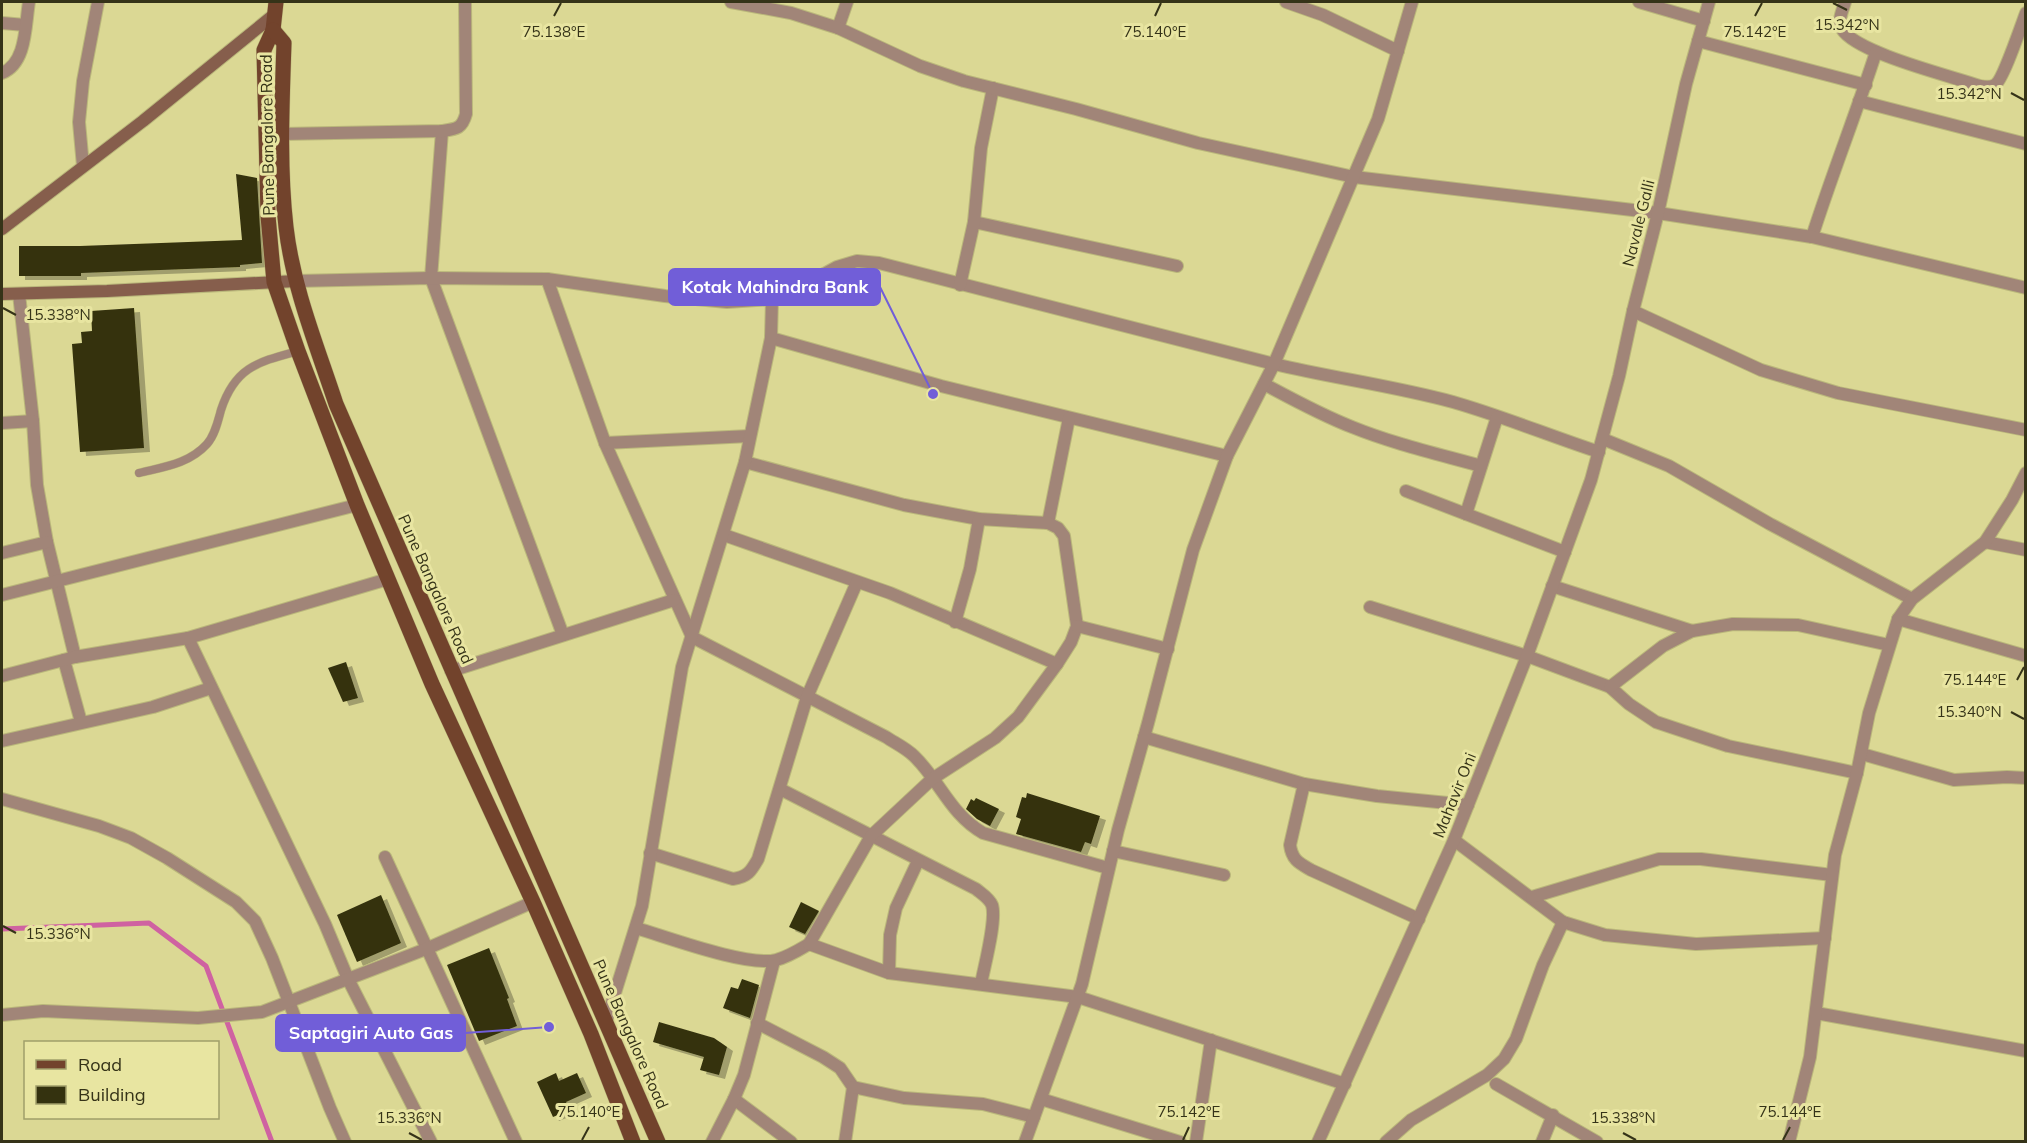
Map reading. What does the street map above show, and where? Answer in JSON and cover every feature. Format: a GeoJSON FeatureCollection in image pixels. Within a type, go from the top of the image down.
{"type":"FeatureCollection","features":[{"type":"Feature","properties":{"kind":"main road"},"geometry":{"type":"LineString","coordinates":[[2,229],[143,120],[275,8]]}},
{"type":"Feature","properties":{"kind":"main road","name":"Pune Bangalore Road"},"geometry":{"type":"LineString","coordinates":[[275,8],[273,30],[264,50],[267,216],[274,282],[357,505],[432,684],[591,1034],[633,1142]]}},
{"type":"Feature","properties":{"kind":"main road","name":"Pune Bangalore Road"},"geometry":{"type":"LineString","coordinates":[[273,30],[284,43],[281,134],[286,227],[296,280],[336,404],[658,1142]]}},
{"type":"Feature","properties":{"kind":"main road"},"geometry":{"type":"LineString","coordinates":[[2,294],[107,291],[296,280]]}},
{"type":"Feature","properties":{"kind":"street"},"geometry":{"type":"LineString","coordinates":[[2,73],[12,68],[19,57],[29,2]]}},
{"type":"Feature","properties":{"kind":"street"},"geometry":{"type":"LineString","coordinates":[[83,166],[79,122],[82,81],[98,2]]}},
{"type":"Feature","properties":{"kind":"street"},"geometry":{"type":"LineString","coordinates":[[281,134],[442,131],[458,128],[464,123],[466,114],[465,2]]}},
{"type":"Feature","properties":{"kind":"street"},"geometry":{"type":"LineString","coordinates":[[731,2],[749,3],[791,13],[838,28],[920,66],[964,81],[1198,143],[1354,177],[1658,213],[1812,237],[2025,288]]}},
{"type":"Feature","properties":{"kind":"street"},"geometry":{"type":"LineString","coordinates":[[838,28],[847,2]]}},
{"type":"Feature","properties":{"kind":"street"},"geometry":{"type":"LineString","coordinates":[[1286,2],[1323,15],[1398,51]]}},
{"type":"Feature","properties":{"kind":"street"},"geometry":{"type":"LineString","coordinates":[[1025,1142],[1082,984],[1108,868],[1193,550],[1227,456],[1274,364],[1378,119],[1412,2]]}},
{"type":"Feature","properties":{"kind":"street"},"geometry":{"type":"LineString","coordinates":[[1639,2],[1704,21]]}},
{"type":"Feature","properties":{"kind":"street","name":"Navale Galli"},"geometry":{"type":"LineString","coordinates":[[1599,452],[1658,213],[1686,84],[1709,2]]}},
{"type":"Feature","properties":{"kind":"street"},"geometry":{"type":"LineString","coordinates":[[1845,2],[1840,19],[1841,27],[1855,42],[1876,52],[1980,86],[1990,87],[1997,84],[2025,13]]}},
{"type":"Feature","properties":{"kind":"street"},"geometry":{"type":"LineString","coordinates":[[2,23],[25,25]]}},
{"type":"Feature","properties":{"kind":"street"},"geometry":{"type":"LineString","coordinates":[[1698,41],[1866,85]]}},
{"type":"Feature","properties":{"kind":"street"},"geometry":{"type":"LineString","coordinates":[[1812,237],[1833,170],[1866,85],[1876,52]]}},
{"type":"Feature","properties":{"kind":"street"},"geometry":{"type":"LineString","coordinates":[[960,285],[974,222],[981,148],[993,88]]}},
{"type":"Feature","properties":{"kind":"street"},"geometry":{"type":"LineString","coordinates":[[1859,101],[2025,144]]}},
{"type":"Feature","properties":{"kind":"street"},"geometry":{"type":"LineString","coordinates":[[442,131],[431,278],[563,635]]}},
{"type":"Feature","properties":{"kind":"street"},"geometry":{"type":"LineString","coordinates":[[974,222],[1177,266]]}},
{"type":"Feature","properties":{"kind":"street"},"geometry":{"type":"LineString","coordinates":[[296,280],[547,279],[717,301],[772,299],[797,289],[837,267],[857,261],[879,263],[1274,364],[1406,390],[1454,403],[1599,452]]}},
{"type":"Feature","properties":{"kind":"street"},"geometry":{"type":"LineString","coordinates":[[547,279],[605,443],[692,637],[886,737],[913,756],[958,814],[983,833],[1108,868]]}},
{"type":"Feature","properties":{"kind":"street"},"geometry":{"type":"LineString","coordinates":[[19,294],[33,421],[37,485],[81,722]]}},
{"type":"Feature","properties":{"kind":"street"},"geometry":{"type":"LineString","coordinates":[[606,1022],[642,906],[682,667],[745,462],[771,338],[772,299]]}},
{"type":"Feature","properties":{"kind":"street"},"geometry":{"type":"LineString","coordinates":[[1633,311],[1761,370],[1838,393],[2025,430]]}},
{"type":"Feature","properties":{"kind":"street"},"geometry":{"type":"LineString","coordinates":[[771,338],[941,386],[1227,456]]}},
{"type":"Feature","properties":{"kind":"street"},"geometry":{"type":"LineString","coordinates":[[1264,384],[1350,427],[1481,466]]}},
{"type":"Feature","properties":{"kind":"street"},"geometry":{"type":"LineString","coordinates":[[1466,514],[1497,417]]}},
{"type":"Feature","properties":{"kind":"street"},"geometry":{"type":"LineString","coordinates":[[1048,523],[1069,418]]}},
{"type":"Feature","properties":{"kind":"street"},"geometry":{"type":"LineString","coordinates":[[2,423],[33,421]]}},
{"type":"Feature","properties":{"kind":"street"},"geometry":{"type":"LineString","coordinates":[[605,443],[750,436]]}},
{"type":"Feature","properties":{"kind":"street"},"geometry":{"type":"LineString","coordinates":[[1603,439],[1669,466],[1770,524],[1912,599]]}},
{"type":"Feature","properties":{"kind":"street","name":"Mahavir Oni"},"geometry":{"type":"LineString","coordinates":[[1318,1142],[1454,840],[1527,656],[1599,452]]}},
{"type":"Feature","properties":{"kind":"street"},"geometry":{"type":"LineString","coordinates":[[636,928],[749,961],[774,961],[809,944],[872,836],[932,778],[995,738],[1018,717],[1057,664],[1071,642],[1077,626],[1064,536],[1058,528],[1048,523],[979,519],[904,505],[745,462]]}},
{"type":"Feature","properties":{"kind":"street"},"geometry":{"type":"LineString","coordinates":[[1789,1142],[1810,1057],[1835,855],[1862,754],[1869,713],[1898,619],[1912,599],[1985,542],[2012,500],[2025,472]]}},
{"type":"Feature","properties":{"kind":"street"},"geometry":{"type":"LineString","coordinates":[[1406,491],[1565,552]]}},
{"type":"Feature","properties":{"kind":"street"},"geometry":{"type":"LineString","coordinates":[[2,594],[357,505]]}},
{"type":"Feature","properties":{"kind":"street"},"geometry":{"type":"LineString","coordinates":[[955,622],[970,569],[979,519]]}},
{"type":"Feature","properties":{"kind":"street"},"geometry":{"type":"LineString","coordinates":[[724,535],[890,593],[1057,664]]}},
{"type":"Feature","properties":{"kind":"street"},"geometry":{"type":"LineString","coordinates":[[2,553],[47,542]]}},
{"type":"Feature","properties":{"kind":"street"},"geometry":{"type":"LineString","coordinates":[[1985,542],[2025,550]]}},
{"type":"Feature","properties":{"kind":"street"},"geometry":{"type":"LineString","coordinates":[[2,676],[69,659],[188,638],[388,579]]}},
{"type":"Feature","properties":{"kind":"street"},"geometry":{"type":"LineString","coordinates":[[650,853],[733,879],[742,878],[750,873],[758,859],[807,697],[857,582]]}},
{"type":"Feature","properties":{"kind":"street"},"geometry":{"type":"LineString","coordinates":[[1552,586],[1692,630]]}},
{"type":"Feature","properties":{"kind":"street"},"geometry":{"type":"LineString","coordinates":[[452,670],[674,600]]}},
{"type":"Feature","properties":{"kind":"street"},"geometry":{"type":"LineString","coordinates":[[1370,607],[1527,656],[1610,687],[1629,704],[1656,722],[1728,746],[1857,773]]}},
{"type":"Feature","properties":{"kind":"street"},"geometry":{"type":"LineString","coordinates":[[1898,619],[2025,656]]}},
{"type":"Feature","properties":{"kind":"street"},"geometry":{"type":"LineString","coordinates":[[1610,687],[1663,646],[1692,630],[1732,624],[1798,624],[1889,645]]}},
{"type":"Feature","properties":{"kind":"street"},"geometry":{"type":"LineString","coordinates":[[1077,626],[1168,649]]}},
{"type":"Feature","properties":{"kind":"street"},"geometry":{"type":"LineString","coordinates":[[188,638],[325,924],[348,979],[431,1142]]}},
{"type":"Feature","properties":{"kind":"street"},"geometry":{"type":"LineString","coordinates":[[2,741],[153,707],[211,688]]}},
{"type":"Feature","properties":{"kind":"street"},"geometry":{"type":"LineString","coordinates":[[1144,737],[1304,784],[1377,796],[1468,805]]}},
{"type":"Feature","properties":{"kind":"street"},"geometry":{"type":"LineString","coordinates":[[1862,754],[1954,780],[2025,777]]}},
{"type":"Feature","properties":{"kind":"street"},"geometry":{"type":"LineString","coordinates":[[1304,784],[1290,845],[1292,855],[1311,870],[1419,919]]}},
{"type":"Feature","properties":{"kind":"street"},"geometry":{"type":"LineString","coordinates":[[780,789],[976,889],[988,898],[993,907],[992,924],[981,984]]}},
{"type":"Feature","properties":{"kind":"street"},"geometry":{"type":"LineString","coordinates":[[2,799],[99,826],[131,838],[236,902],[255,921],[290,1001],[345,1142]]}},
{"type":"Feature","properties":{"kind":"street"},"geometry":{"type":"LineString","coordinates":[[1454,840],[1563,922],[1605,935],[1696,945],[1825,938]]}},
{"type":"Feature","properties":{"kind":"street"},"geometry":{"type":"LineString","coordinates":[[1113,851],[1224,875]]}},
{"type":"Feature","properties":{"kind":"street"},"geometry":{"type":"LineString","coordinates":[[385,857],[516,1142]]}},
{"type":"Feature","properties":{"kind":"street"},"geometry":{"type":"LineString","coordinates":[[1532,897],[1659,859],[1701,860],[1832,875]]}},
{"type":"Feature","properties":{"kind":"street"},"geometry":{"type":"LineString","coordinates":[[889,973],[890,935],[896,908],[918,861]]}},
{"type":"Feature","properties":{"kind":"street"},"geometry":{"type":"LineString","coordinates":[[2,1015],[43,1011],[198,1018],[262,1012],[426,948],[533,902]]}},
{"type":"Feature","properties":{"kind":"street"},"geometry":{"type":"LineString","coordinates":[[1386,1142],[1411,1120],[1487,1075],[1504,1059],[1516,1039],[1543,964],[1563,922]]}},
{"type":"Feature","properties":{"kind":"street"},"geometry":{"type":"LineString","coordinates":[[809,944],[889,973],[1077,997],[1345,1084]]}},
{"type":"Feature","properties":{"kind":"street"},"geometry":{"type":"LineString","coordinates":[[712,1142],[744,1075],[774,961]]}},
{"type":"Feature","properties":{"kind":"street"},"geometry":{"type":"LineString","coordinates":[[1816,1013],[2025,1051]]}},
{"type":"Feature","properties":{"kind":"street"},"geometry":{"type":"LineString","coordinates":[[757,1023],[832,1062],[840,1068],[854,1087],[904,1098],[983,1104],[1034,1117]]}},
{"type":"Feature","properties":{"kind":"street"},"geometry":{"type":"LineString","coordinates":[[1197,1142],[1211,1040]]}},
{"type":"Feature","properties":{"kind":"street"},"geometry":{"type":"LineString","coordinates":[[1496,1084],[1597,1142]]}},
{"type":"Feature","properties":{"kind":"street"},"geometry":{"type":"LineString","coordinates":[[845,1142],[854,1087]]}},
{"type":"Feature","properties":{"kind":"street"},"geometry":{"type":"LineString","coordinates":[[1041,1098],[1180,1142]]}},
{"type":"Feature","properties":{"kind":"street"},"geometry":{"type":"LineString","coordinates":[[734,1099],[791,1142]]}},
{"type":"Feature","properties":{"kind":"street"},"geometry":{"type":"LineString","coordinates":[[1542,1142],[1553,1115]]}},
{"type":"Feature","properties":{"kind":"lane"},"geometry":{"type":"LineString","coordinates":[[139,473],[181,463],[193,456],[208,443],[217,427],[230,388],[240,374],[261,361],[298,351]]}},
{"type":"Feature","properties":{"kind":"building"},"geometry":{"type":"Polygon","coordinates":[[[236,174],[257,178],[262,263],[240,265],[240,267],[81,273],[81,276],[19,276],[19,246],[242,240],[236,174]]]}},
{"type":"Feature","properties":{"kind":"building"},"geometry":{"type":"Polygon","coordinates":[[[134,308],[144,448],[80,452],[72,344],[82,343],[81,332],[92,331],[91,311],[134,308]]]}},
{"type":"Feature","properties":{"kind":"building"},"geometry":{"type":"Polygon","coordinates":[[[346,662],[358,698],[343,702],[328,668],[346,662]]]}},
{"type":"Feature","properties":{"kind":"building"},"geometry":{"type":"Polygon","coordinates":[[[1027,793],[1100,816],[1091,844],[1085,842],[1081,852],[1016,834],[1021,819],[1016,817],[1022,797],[1026,798],[1027,793]]]}},
{"type":"Feature","properties":{"kind":"building"},"geometry":{"type":"Polygon","coordinates":[[[976,798],[999,809],[990,826],[977,819],[966,809],[971,799],[974,801],[976,798]]]}},
{"type":"Feature","properties":{"kind":"building"},"geometry":{"type":"Polygon","coordinates":[[[381,895],[401,943],[357,962],[337,915],[381,895]]]}},
{"type":"Feature","properties":{"kind":"building"},"geometry":{"type":"Polygon","coordinates":[[[801,902],[819,911],[805,934],[789,927],[801,902]]]}},
{"type":"Feature","properties":{"kind":"building"},"geometry":{"type":"Polygon","coordinates":[[[489,948],[509,998],[507,999],[517,1026],[479,1041],[447,965],[489,948]]]}},
{"type":"Feature","properties":{"kind":"building"},"geometry":{"type":"Polygon","coordinates":[[[742,979],[759,985],[750,1018],[723,1008],[731,987],[738,989],[742,979]]]}},
{"type":"Feature","properties":{"kind":"building"},"geometry":{"type":"Polygon","coordinates":[[[659,1022],[714,1038],[727,1047],[719,1075],[700,1070],[704,1057],[653,1042],[659,1022]]]}},
{"type":"Feature","properties":{"kind":"building"},"geometry":{"type":"Polygon","coordinates":[[[556,1073],[559,1081],[577,1073],[586,1093],[566,1102],[570,1110],[553,1117],[537,1082],[556,1073]]]}},
{"type":"Feature","properties":{"kind":"waterway"},"geometry":{"type":"LineString","coordinates":[[2,929],[149,923],[206,966],[272,1142]]}},
{"type":"Feature","properties":{"kind":"place","name":"Kotak Mahindra Bank"},"geometry":{"type":"Point","coordinates":[933,394]}},
{"type":"Feature","properties":{"kind":"place","name":"Saptagiri Auto Gas"},"geometry":{"type":"Point","coordinates":[549,1027]}}]}
